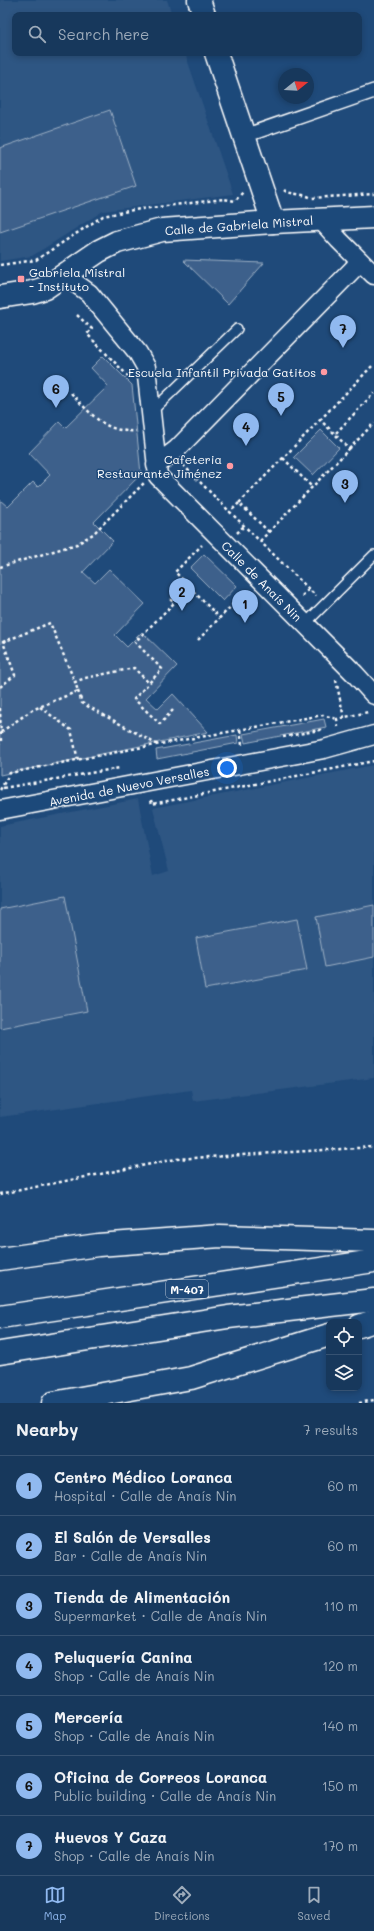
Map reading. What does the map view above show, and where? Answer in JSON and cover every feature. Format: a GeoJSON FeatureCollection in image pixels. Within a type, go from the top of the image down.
{"type":"FeatureCollection","features":[{"type":"Feature","properties":{"kind":"main road"},"geometry":{"type":"LineString","coordinates":[[198,0],[203,12]]}},
{"type":"Feature","properties":{"kind":"main road"},"geometry":{"type":"LineString","coordinates":[[217,56],[273,222]]}},
{"type":"Feature","properties":{"kind":"main road","name":"Calle de Gabriela Mistral"},"geometry":{"type":"LineString","coordinates":[[0,297],[32,292],[46,288],[99,251],[117,242],[162,230],[374,217]]}},
{"type":"Feature","properties":{"kind":"main road"},"geometry":{"type":"LineString","coordinates":[[0,1259],[98,1245],[220,1236],[374,1241]]}},
{"type":"Feature","properties":{"kind":"main road","name":"M-407"},"geometry":{"type":"LineString","coordinates":[[0,1317],[374,1261]]}},
{"type":"Feature","properties":{"kind":"main road"},"geometry":{"type":"LineString","coordinates":[[0,1353],[228,1316],[374,1300]]}},
{"type":"Feature","properties":{"kind":"main road"},"geometry":{"type":"LineString","coordinates":[[362,1325],[374,1321]]}},
{"type":"Feature","properties":{"kind":"main road"},"geometry":{"type":"LineString","coordinates":[[53,1403],[190,1378],[326,1336]]}},
{"type":"Feature","properties":{"kind":"street"},"geometry":{"type":"LineString","coordinates":[[244,136],[374,91]]}},
{"type":"Feature","properties":{"kind":"street"},"geometry":{"type":"LineString","coordinates":[[321,220],[374,275]]}},
{"type":"Feature","properties":{"kind":"street"},"geometry":{"type":"LineString","coordinates":[[157,470],[360,262]]}},
{"type":"Feature","properties":{"kind":"street"},"geometry":{"type":"LineString","coordinates":[[64,275],[89,293],[138,352],[146,367],[157,470]]}},
{"type":"Feature","properties":{"kind":"street","name":"Calle de Anaís Nin"},"geometry":{"type":"LineString","coordinates":[[157,470],[374,696]]}},
{"type":"Feature","properties":{"kind":"street","name":"Avenida de Nuevo Versalles"},"geometry":{"type":"LineString","coordinates":[[0,810],[324,749],[374,735]]}},
{"type":"Feature","properties":{"kind":"lane"},"geometry":{"type":"LineString","coordinates":[[151,421],[236,329]]}},
{"type":"Feature","properties":{"kind":"lane"},"geometry":{"type":"LineString","coordinates":[[306,624],[374,555]]}},
{"type":"Feature","properties":{"kind":"path"},"geometry":{"type":"LineString","coordinates":[[325,604],[230,512],[374,364]]}},
{"type":"Feature","properties":{"kind":"path"},"geometry":{"type":"LineString","coordinates":[[71,393],[101,423],[122,432],[151,421]]}},
{"type":"Feature","properties":{"kind":"path"},"geometry":{"type":"LineString","coordinates":[[335,434],[374,393]]}},
{"type":"Feature","properties":{"kind":"path"},"geometry":{"type":"LineString","coordinates":[[320,420],[349,449]]}},
{"type":"Feature","properties":{"kind":"path"},"geometry":{"type":"LineString","coordinates":[[260,541],[374,423]]}},
{"type":"Feature","properties":{"kind":"path"},"geometry":{"type":"LineString","coordinates":[[283,458],[312,487]]}},
{"type":"Feature","properties":{"kind":"path"},"geometry":{"type":"LineString","coordinates":[[0,567],[77,544],[93,534],[157,470]]}},
{"type":"Feature","properties":{"kind":"path"},"geometry":{"type":"LineString","coordinates":[[239,503],[269,532]]}},
{"type":"Feature","properties":{"kind":"path"},"geometry":{"type":"LineString","coordinates":[[202,545],[175,572],[220,618]]}},
{"type":"Feature","properties":{"kind":"path"},"geometry":{"type":"LineString","coordinates":[[173,710],[160,724],[134,699],[162,669],[135,642],[174,603],[170,599],[185,583]]}},
{"type":"Feature","properties":{"kind":"path"},"geometry":{"type":"LineString","coordinates":[[198,640],[247,590]]}},
{"type":"Feature","properties":{"kind":"path"},"geometry":{"type":"LineString","coordinates":[[0,686],[15,675],[3,642],[50,623],[75,682],[82,703],[158,745]]}},
{"type":"Feature","properties":{"kind":"path"},"geometry":{"type":"LineString","coordinates":[[75,682],[84,678],[134,668],[149,683]]}},
{"type":"Feature","properties":{"kind":"path"},"geometry":{"type":"LineString","coordinates":[[1,732],[32,710],[78,690]]}},
{"type":"Feature","properties":{"kind":"path"},"geometry":{"type":"LineString","coordinates":[[40,707],[71,730],[78,760]]}},
{"type":"Feature","properties":{"kind":"path"},"geometry":{"type":"LineString","coordinates":[[0,708],[0,744]]}},
{"type":"Feature","properties":{"kind":"path"},"geometry":{"type":"LineString","coordinates":[[1,789],[10,773],[323,715],[337,719]]}},
{"type":"Feature","properties":{"kind":"path"},"geometry":{"type":"LineString","coordinates":[[279,738],[338,726]]}},
{"type":"Feature","properties":{"kind":"path"},"geometry":{"type":"LineString","coordinates":[[240,730],[242,745]]}},
{"type":"Feature","properties":{"kind":"path"},"geometry":{"type":"LineString","coordinates":[[234,746],[249,744]]}},
{"type":"Feature","properties":{"kind":"path"},"geometry":{"type":"LineString","coordinates":[[1,789],[126,767]]}},
{"type":"Feature","properties":{"kind":"path"},"geometry":{"type":"LineString","coordinates":[[0,1194],[176,1159],[374,1147]]}},
{"type":"Feature","properties":{"kind":"path"},"geometry":{"type":"LineString","coordinates":[[359,1403],[374,1400]]}},
{"type":"Feature","properties":{"kind":"shaded area"},"geometry":{"type":"Polygon","coordinates":[[[0,0],[167,0],[171,12],[12,12],[12,56],[186,56],[233,194],[103,211],[32,256],[0,261],[0,0]]]}},
{"type":"Feature","properties":{"kind":"shaded area"},"geometry":{"type":"Polygon","coordinates":[[[110,110],[136,186],[0,232],[0,148],[110,110]]]}},
{"type":"Feature","properties":{"kind":"shaded area"},"geometry":{"type":"Polygon","coordinates":[[[183,260],[264,263],[228,304],[183,260]]]}},
{"type":"Feature","properties":{"kind":"shaded area"},"geometry":{"type":"Polygon","coordinates":[[[103,356],[132,385],[141,474],[94,522],[113,541],[83,572],[95,583],[109,569],[145,604],[115,635],[127,647],[142,632],[177,666],[146,698],[158,709],[173,694],[208,732],[0,775],[0,500],[8,507],[33,482],[38,487],[50,475],[29,453],[59,422],[65,428],[108,386],[91,368],[103,356]]]}},
{"type":"Feature","properties":{"kind":"shaded area"},"geometry":{"type":"Polygon","coordinates":[[[321,430],[339,448],[313,475],[294,457],[321,430]]]}},
{"type":"Feature","properties":{"kind":"shaded area"},"geometry":{"type":"Polygon","coordinates":[[[204,554],[237,586],[223,601],[190,568],[204,554]]]}},
{"type":"Feature","properties":{"kind":"shaded area"},"geometry":{"type":"Polygon","coordinates":[[[324,719],[326,727],[245,743],[243,734],[324,719]]]}},
{"type":"Feature","properties":{"kind":"shaded area"},"geometry":{"type":"Polygon","coordinates":[[[237,735],[238,743],[157,759],[156,750],[237,735]]]}},
{"type":"Feature","properties":{"kind":"shaded area"},"geometry":{"type":"Polygon","coordinates":[[[374,765],[374,1078],[193,1101],[191,1090],[0,1117],[0,826],[138,799],[153,876],[169,871],[153,808],[374,765]]]}},
{"type":"Feature","properties":{"kind":"shaded area"},"geometry":{"type":"Polygon","coordinates":[[[65,896],[87,1011],[0,1028],[0,909],[65,896]]]}},
{"type":"Feature","properties":{"kind":"shaded area"},"geometry":{"type":"Polygon","coordinates":[[[374,905],[374,957],[325,967],[316,917],[374,905]]]}},
{"type":"Feature","properties":{"kind":"shaded area"},"geometry":{"type":"Polygon","coordinates":[[[297,919],[307,970],[205,989],[196,938],[297,919]]]}},
{"type":"Feature","properties":{"kind":"place","name":"Gabriela Mistral - Instituto"},"geometry":{"type":"Point","coordinates":[21,279]}},
{"type":"Feature","properties":{"kind":"place","name":"Huevos Y Caza"},"geometry":{"type":"Point","coordinates":[343,348]}},
{"type":"Feature","properties":{"kind":"place","name":"Escuela Infantil Privada Gatitos"},"geometry":{"type":"Point","coordinates":[324,372]}},
{"type":"Feature","properties":{"kind":"place","name":"Oficina de Correos Loranca"},"geometry":{"type":"Point","coordinates":[56,408]}},
{"type":"Feature","properties":{"kind":"place","name":"Mercería"},"geometry":{"type":"Point","coordinates":[281,416]}},
{"type":"Feature","properties":{"kind":"place","name":"Peluquería Canina"},"geometry":{"type":"Point","coordinates":[246,446]}},
{"type":"Feature","properties":{"kind":"place","name":"Cafeteria Restaurante Jiménez"},"geometry":{"type":"Point","coordinates":[230,466]}},
{"type":"Feature","properties":{"kind":"place","name":"Tienda de Alimentación"},"geometry":{"type":"Point","coordinates":[345,503]}},
{"type":"Feature","properties":{"kind":"place","name":"El Salón de Versalles"},"geometry":{"type":"Point","coordinates":[182,611]}},
{"type":"Feature","properties":{"kind":"place","name":"Centro Médico Loranca"},"geometry":{"type":"Point","coordinates":[245,623]}}]}
